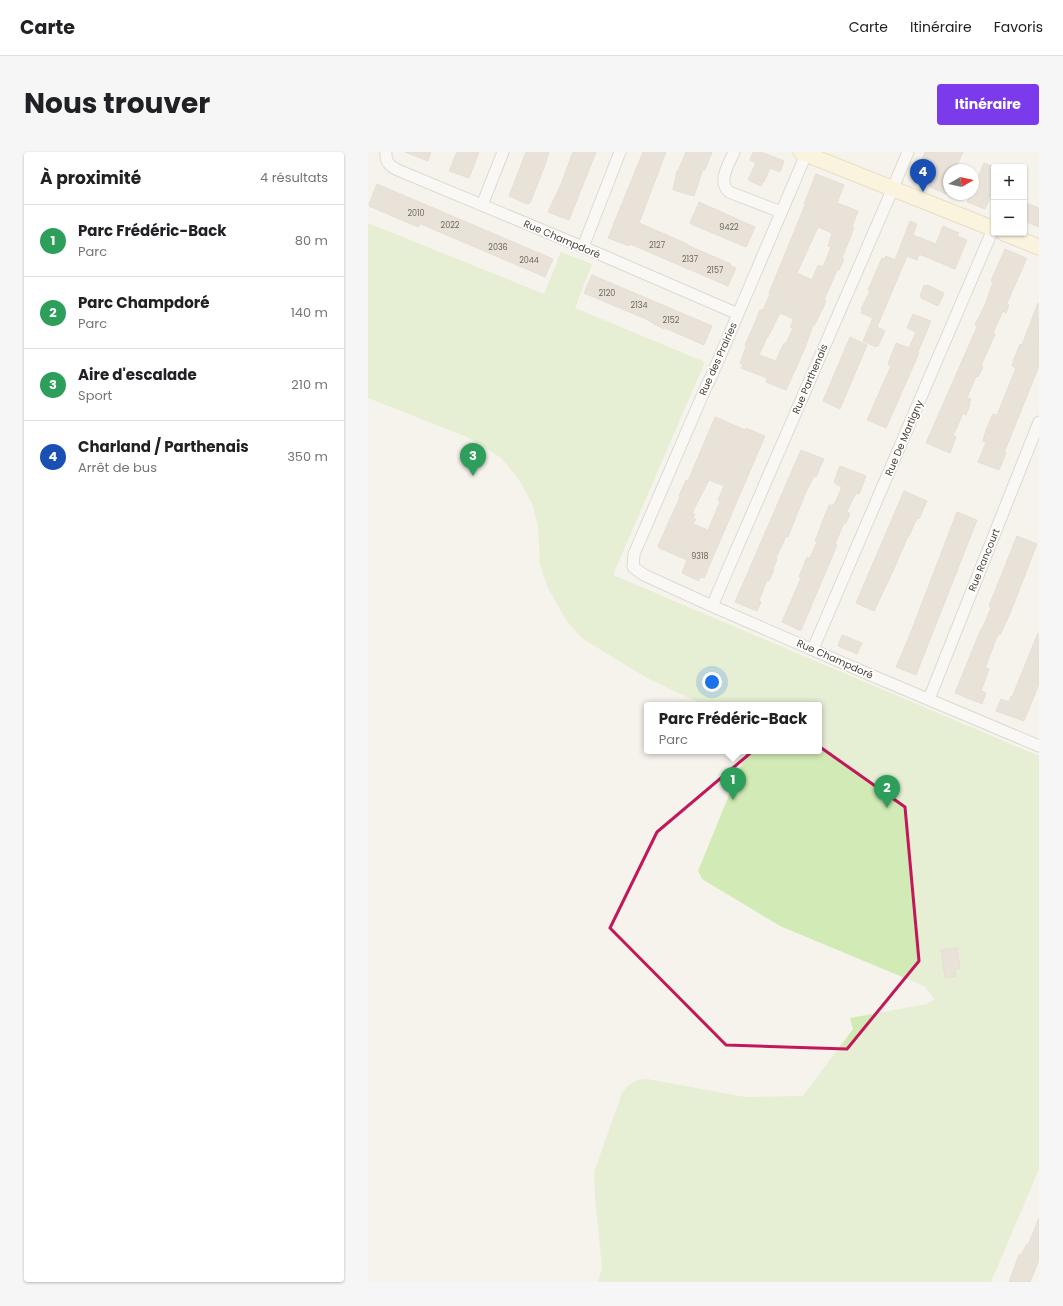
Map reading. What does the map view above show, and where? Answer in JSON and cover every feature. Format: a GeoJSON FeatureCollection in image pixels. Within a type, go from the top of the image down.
{"type":"FeatureCollection","features":[{"type":"Feature","properties":{"kind":"street"},"geometry":{"type":"LineString","coordinates":[[482,205],[503,152]]}},
{"type":"Feature","properties":{"kind":"street"},"geometry":{"type":"LineString","coordinates":[[583,247],[620,152]]}},
{"type":"Feature","properties":{"kind":"street"},"geometry":{"type":"LineString","coordinates":[[734,152],[724,176],[723,182],[725,188],[729,192],[782,212]]}},
{"type":"Feature","properties":{"kind":"street","name":"Rue Parthenais"},"geometry":{"type":"LineString","coordinates":[[712,606],[908,152]]}},
{"type":"Feature","properties":{"kind":"street"},"geometry":{"type":"LineString","coordinates":[[804,153],[991,227]]}},
{"type":"Feature","properties":{"kind":"street","name":"Rue des Prairies"},"geometry":{"type":"LineString","coordinates":[[633,567],[634,554],[782,212],[804,153]]}},
{"type":"Feature","properties":{"kind":"street","name":"Rue Champdoré"},"geometry":{"type":"LineString","coordinates":[[387,157],[392,167],[400,171],[583,247],[738,314]]}},
{"type":"Feature","properties":{"kind":"street","name":"Rue De Martigny"},"geometry":{"type":"LineString","coordinates":[[813,649],[993,236]]}},
{"type":"Feature","properties":{"kind":"street"},"geometry":{"type":"LineString","coordinates":[[1013,236],[1039,247]]}},
{"type":"Feature","properties":{"kind":"street","name":"Rue Rancourt"},"geometry":{"type":"LineString","coordinates":[[928,699],[1039,422]]}},
{"type":"Feature","properties":{"kind":"street","name":"Rue Champdoré"},"geometry":{"type":"LineString","coordinates":[[633,567],[644,575],[712,606],[928,699],[1038,744]]}},
{"type":"Feature","properties":{"kind":"highlighted area"},"geometry":{"type":"Polygon","coordinates":[[[786,723],[905,807],[919,961],[847,1049],[726,1045],[610,928],[657,832],[786,723]]]}},
{"type":"Feature","properties":{"kind":"green space"},"geometry":{"type":"Polygon","coordinates":[[[368,223],[544,294],[561,252],[592,264],[575,308],[705,362],[613,575],[1039,756],[1039,1169],[991,1282],[598,1282],[602,1268],[594,1172],[622,1093],[627,1087],[636,1081],[647,1079],[745,1097],[803,1096],[853,1029],[850,1018],[927,1004],[935,999],[924,986],[780,926],[702,879],[698,871],[746,754],[822,754],[822,702],[698,702],[645,677],[588,642],[580,636],[566,620],[548,588],[540,565],[538,527],[533,506],[521,483],[501,458],[467,437],[368,398],[368,223]]]}},
{"type":"Feature","properties":{"kind":"building"},"geometry":{"type":"Polygon","coordinates":[[[405,152],[431,152],[428,161],[405,152]]]}},
{"type":"Feature","properties":{"kind":"building"},"geometry":{"type":"Polygon","coordinates":[[[457,152],[479,152],[469,178],[449,171],[457,152]]]}},
{"type":"Feature","properties":{"kind":"building"},"geometry":{"type":"Polygon","coordinates":[[[526,152],[549,152],[530,203],[527,204],[509,196],[526,152]]]}},
{"type":"Feature","properties":{"kind":"building"},"geometry":{"type":"Polygon","coordinates":[[[573,152],[596,152],[569,220],[548,212],[561,184],[573,152]]]}},
{"type":"Feature","properties":{"kind":"building"},"geometry":{"type":"Polygon","coordinates":[[[643,152],[666,152],[639,223],[731,264],[730,265],[736,268],[728,286],[630,244],[629,246],[608,238],[643,152]]]}},
{"type":"Feature","properties":{"kind":"building"},"geometry":{"type":"Polygon","coordinates":[[[686,152],[712,152],[705,170],[703,169],[694,196],[673,190],[677,171],[686,152]]]}},
{"type":"Feature","properties":{"kind":"building"},"geometry":{"type":"Polygon","coordinates":[[[753,152],[761,152],[784,161],[780,172],[770,168],[761,186],[748,180],[756,163],[750,160],[753,152]]]}},
{"type":"Feature","properties":{"kind":"building"},"geometry":{"type":"Polygon","coordinates":[[[925,152],[963,152],[958,164],[943,164],[943,193],[914,180],[925,152]]]}},
{"type":"Feature","properties":{"kind":"building"},"geometry":{"type":"Polygon","coordinates":[[[984,163],[991,166],[991,195],[985,209],[967,202],[968,200],[979,200],[979,175],[984,163]]]}},
{"type":"Feature","properties":{"kind":"building"},"geometry":{"type":"Polygon","coordinates":[[[816,174],[844,185],[837,203],[858,211],[852,227],[854,228],[842,258],[844,259],[839,270],[837,270],[824,300],[826,301],[814,326],[813,325],[805,348],[786,390],[766,382],[767,378],[741,368],[743,364],[740,363],[746,347],[745,345],[760,310],[763,310],[770,294],[769,293],[805,205],[804,204],[816,174]],[[818,227],[797,273],[812,280],[818,265],[823,267],[831,247],[828,246],[832,233],[818,227]],[[780,313],[759,355],[776,361],[793,328],[790,327],[794,319],[780,313]]]}},
{"type":"Feature","properties":{"kind":"building"},"geometry":{"type":"Polygon","coordinates":[[[377,184],[553,259],[545,277],[421,224],[418,227],[369,206],[377,184]]]}},
{"type":"Feature","properties":{"kind":"building"},"geometry":{"type":"Polygon","coordinates":[[[699,202],[755,227],[746,247],[691,224],[690,223],[699,202]]]}},
{"type":"Feature","properties":{"kind":"building"},"geometry":{"type":"Polygon","coordinates":[[[1027,203],[1039,208],[1039,227],[1027,222],[1027,203]]]}},
{"type":"Feature","properties":{"kind":"building"},"geometry":{"type":"Polygon","coordinates":[[[910,221],[917,224],[913,235],[936,244],[943,226],[959,233],[957,236],[967,240],[955,269],[919,254],[917,260],[907,256],[877,327],[885,331],[878,346],[876,345],[876,347],[863,341],[873,318],[861,313],[863,310],[861,309],[870,291],[868,290],[882,258],[884,259],[886,256],[895,260],[910,221]]]}},
{"type":"Feature","properties":{"kind":"building"},"geometry":{"type":"Polygon","coordinates":[[[1005,249],[1026,258],[1026,260],[1008,301],[1007,304],[1009,305],[1006,313],[1003,311],[993,333],[995,334],[981,366],[983,367],[978,377],[976,376],[967,398],[971,399],[970,405],[966,415],[963,413],[953,436],[956,437],[950,453],[926,443],[977,327],[975,325],[985,305],[993,282],[991,281],[1005,249]]]}},
{"type":"Feature","properties":{"kind":"building"},"geometry":{"type":"Polygon","coordinates":[[[592,275],[712,326],[704,345],[665,328],[664,329],[646,319],[584,293],[592,275]]]}},
{"type":"Feature","properties":{"kind":"building"},"geometry":{"type":"Polygon","coordinates":[[[924,285],[944,293],[938,306],[921,298],[922,297],[920,296],[924,285]]]}},
{"type":"Feature","properties":{"kind":"building"},"geometry":{"type":"Polygon","coordinates":[[[1038,303],[1039,366],[1004,453],[1006,453],[999,470],[978,462],[986,442],[983,441],[986,430],[993,414],[997,415],[1016,368],[1012,366],[1014,359],[1020,344],[1022,345],[1038,303]]]}},
{"type":"Feature","properties":{"kind":"building"},"geometry":{"type":"Polygon","coordinates":[[[913,314],[931,321],[918,352],[919,353],[886,428],[867,420],[891,366],[888,364],[896,343],[909,348],[916,332],[907,328],[913,314]]]}},
{"type":"Feature","properties":{"kind":"building"},"geometry":{"type":"Polygon","coordinates":[[[850,337],[867,345],[840,409],[823,401],[850,337]]]}},
{"type":"Feature","properties":{"kind":"building"},"geometry":{"type":"Polygon","coordinates":[[[715,417],[745,430],[746,428],[765,436],[704,578],[700,577],[699,581],[682,573],[687,560],[659,548],[658,546],[686,480],[688,481],[715,417]],[[709,480],[692,513],[695,514],[693,518],[696,519],[693,524],[708,530],[720,502],[718,500],[724,486],[709,480]]]}},
{"type":"Feature","properties":{"kind":"building"},"geometry":{"type":"Polygon","coordinates":[[[801,450],[824,459],[816,477],[814,476],[805,494],[788,537],[786,536],[776,558],[774,570],[769,581],[767,580],[757,611],[735,602],[801,450]]]}},
{"type":"Feature","properties":{"kind":"building"},"geometry":{"type":"Polygon","coordinates":[[[840,466],[866,476],[859,494],[856,493],[847,511],[850,514],[846,523],[844,523],[835,544],[837,545],[832,557],[801,630],[799,630],[782,622],[801,578],[799,577],[807,557],[810,558],[817,542],[815,541],[829,505],[834,505],[842,487],[834,482],[840,466]]]}},
{"type":"Feature","properties":{"kind":"building"},"geometry":{"type":"Polygon","coordinates":[[[904,491],[927,501],[919,519],[917,518],[908,536],[874,611],[856,603],[904,491]]]}},
{"type":"Feature","properties":{"kind":"building"},"geometry":{"type":"Polygon","coordinates":[[[957,512],[977,520],[916,675],[896,667],[957,512]]]}},
{"type":"Feature","properties":{"kind":"building"},"geometry":{"type":"Polygon","coordinates":[[[1017,536],[1037,544],[1011,611],[1000,635],[998,634],[985,668],[989,669],[981,691],[986,693],[982,704],[955,693],[991,608],[989,606],[1017,536]]]}},
{"type":"Feature","properties":{"kind":"building"},"geometry":{"type":"Polygon","coordinates":[[[1038,633],[1039,684],[1024,721],[996,711],[1001,699],[1009,702],[1011,696],[1012,697],[1038,633]]]}},
{"type":"Feature","properties":{"kind":"building"},"geometry":{"type":"Polygon","coordinates":[[[842,635],[862,643],[857,654],[838,646],[842,635]]]}},
{"type":"Feature","properties":{"kind":"building"},"geometry":{"type":"Polygon","coordinates":[[[957,948],[960,968],[955,969],[956,976],[945,978],[941,950],[957,948]]]}},
{"type":"Feature","properties":{"kind":"building"},"geometry":{"type":"Polygon","coordinates":[[[1039,1218],[1039,1260],[1030,1282],[1009,1282],[1019,1255],[1022,1254],[1026,1245],[1028,1245],[1039,1218]]]}},
{"type":"Feature","properties":{"kind":"place","name":"Charland / Parthenais"},"geometry":{"type":"Point","coordinates":[923,192]}},
{"type":"Feature","properties":{"kind":"place","name":"Aire d'escalade"},"geometry":{"type":"Point","coordinates":[473,476]}},
{"type":"Feature","properties":{"kind":"place","name":"Parc Frédéric-Back"},"geometry":{"type":"Point","coordinates":[733,800]}},
{"type":"Feature","properties":{"kind":"place","name":"Parc Champdoré"},"geometry":{"type":"Point","coordinates":[887,808]}}]}
